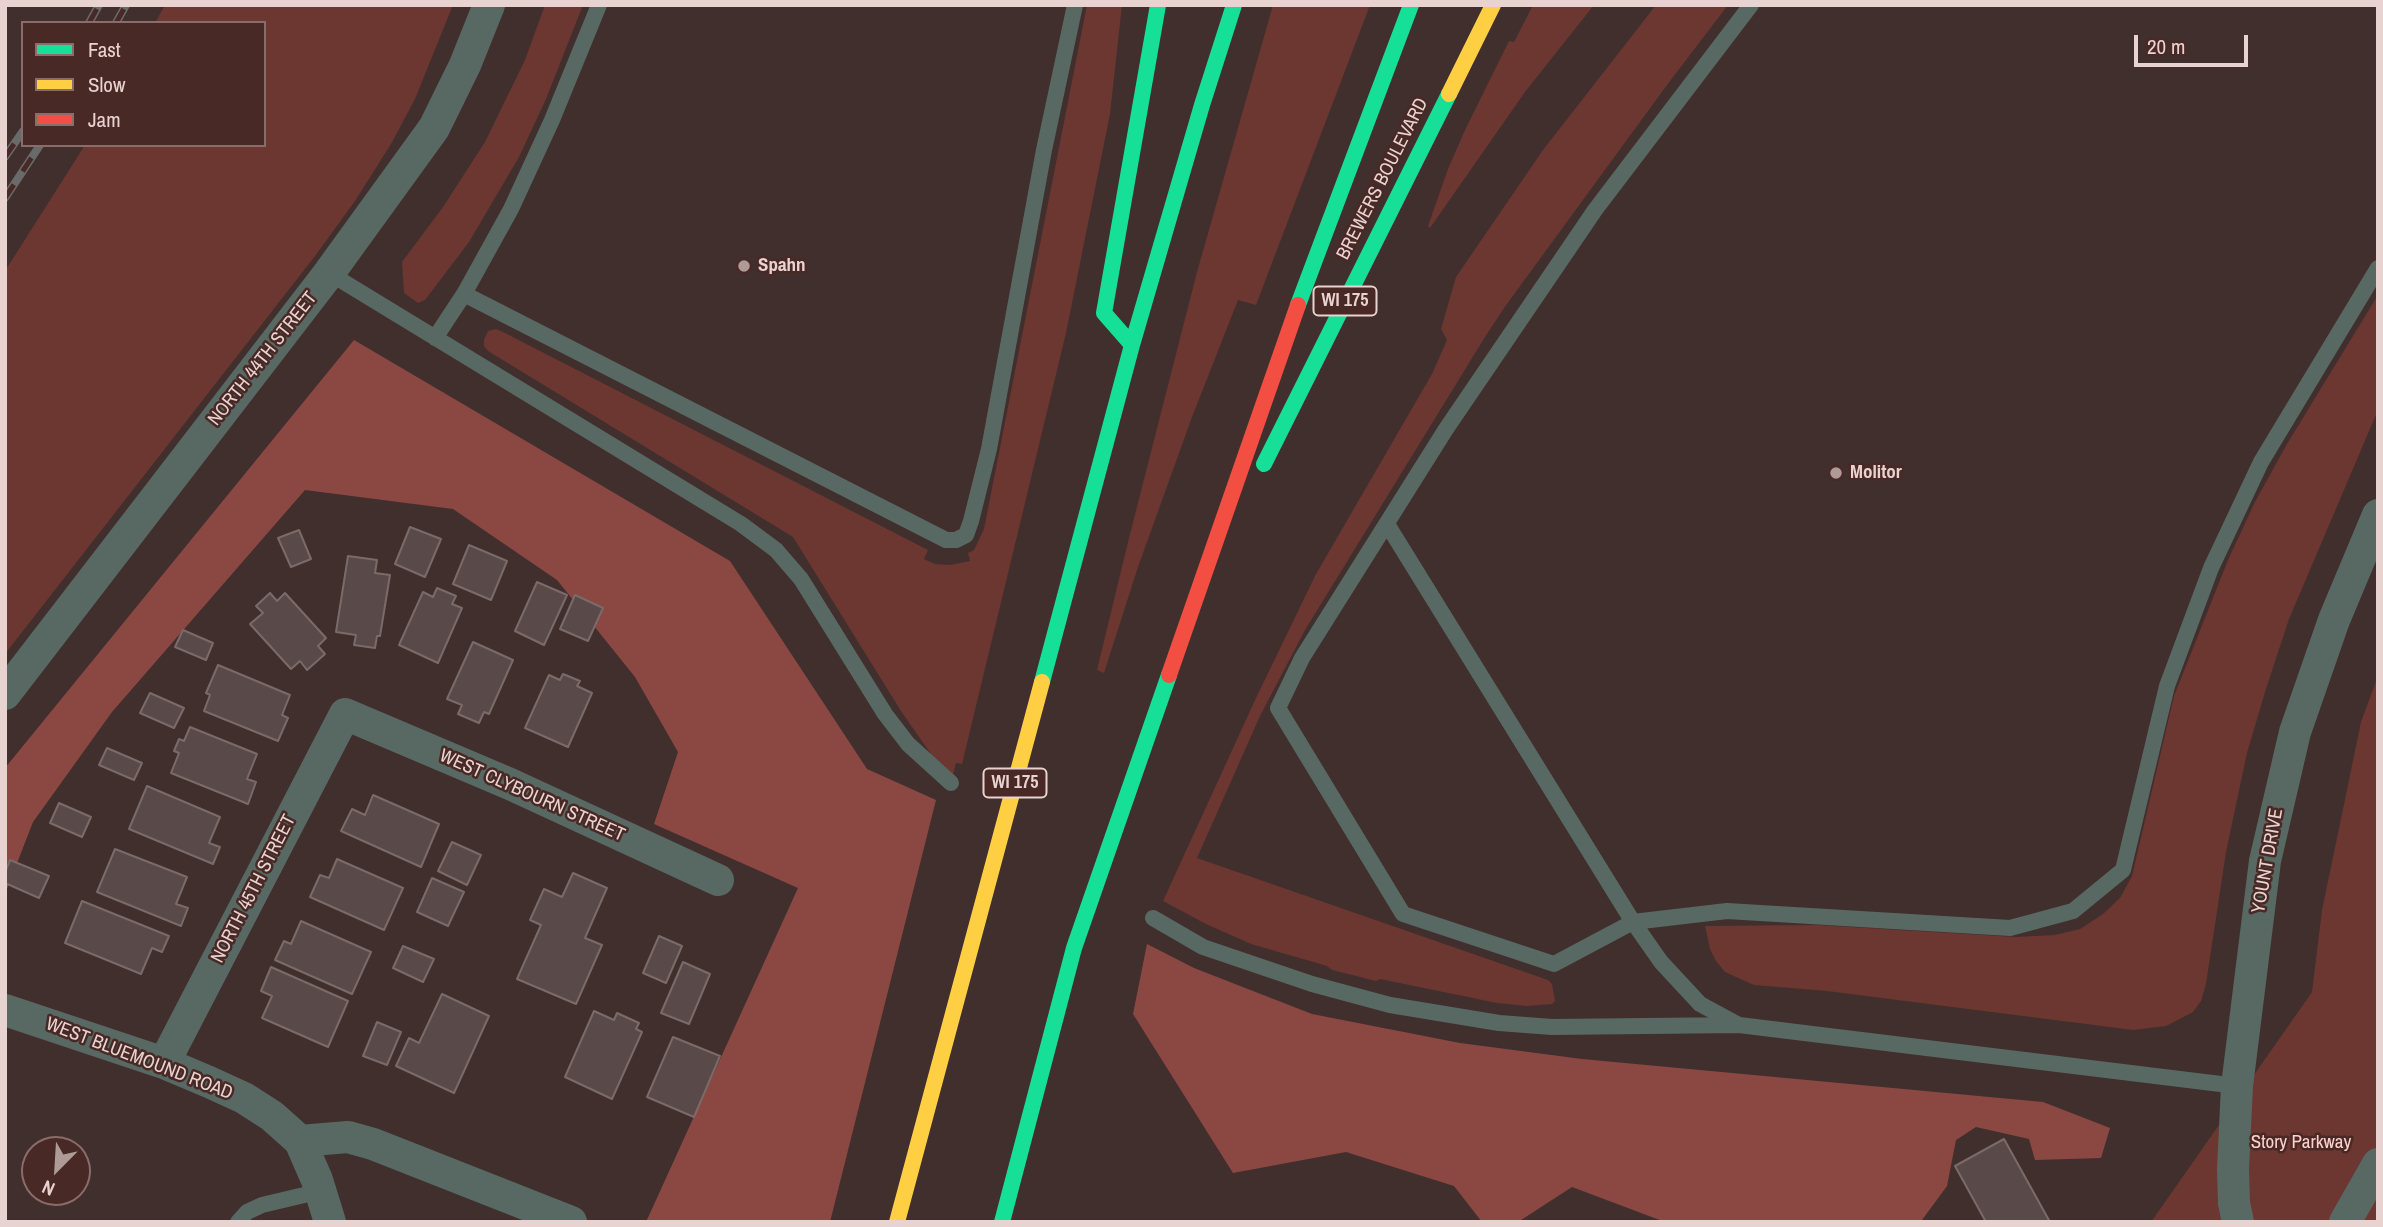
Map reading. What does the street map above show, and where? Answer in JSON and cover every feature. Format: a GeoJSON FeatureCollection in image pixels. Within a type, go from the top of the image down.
{"type":"FeatureCollection","features":[{"type":"Feature","properties":{"kind":"highway"},"geometry":{"type":"LineString","coordinates":[[1132,345],[1104,313],[1158,5]]}},
{"type":"Feature","properties":{"kind":"highway","name":"WI 175"},"geometry":{"type":"LineString","coordinates":[[897,1222],[1132,345],[1234,5]]}},
{"type":"Feature","properties":{"kind":"highway"},"geometry":{"type":"LineString","coordinates":[[1197,598],[1307,278],[1411,5]]}},
{"type":"Feature","properties":{"kind":"highway","name":"BREWERS BOULEVARD"},"geometry":{"type":"LineString","coordinates":[[1197,598],[1493,5]]}},
{"type":"Feature","properties":{"kind":"highway","name":"WI 175"},"geometry":{"type":"LineString","coordinates":[[1002,1222],[1073,948],[1197,598]]}},
{"type":"Feature","properties":{"kind":"street","name":"NORTH 44TH STREET"},"geometry":{"type":"LineString","coordinates":[[5,694],[329,273],[434,128],[465,65],[489,5]]}},
{"type":"Feature","properties":{"kind":"street","name":"YOUNT DRIVE"},"geometry":{"type":"LineString","coordinates":[[2238,1222],[2234,1203],[2233,1169],[2237,1086],[2265,861],[2295,732],[2334,620],[2378,515]]}},
{"type":"Feature","properties":{"kind":"street","name":"WEST CLYBOURN STREET"},"geometry":{"type":"LineString","coordinates":[[345,714],[510,784],[718,880]]}},
{"type":"Feature","properties":{"kind":"street","name":"NORTH 45TH STREET"},"geometry":{"type":"LineString","coordinates":[[164,1063],[345,714]]}},
{"type":"Feature","properties":{"kind":"street","name":"WEST BLUEMOUND ROAD"},"geometry":{"type":"LineString","coordinates":[[5,1010],[164,1063],[244,1098],[272,1116],[300,1141],[330,1222]]}},
{"type":"Feature","properties":{"kind":"street"},"geometry":{"type":"LineString","coordinates":[[300,1141],[348,1137],[373,1144],[571,1222]]}},
{"type":"Feature","properties":{"kind":"street"},"geometry":{"type":"LineString","coordinates":[[2345,1222],[2378,1164]]}},
{"type":"Feature","properties":{"kind":"lane"},"geometry":{"type":"LineString","coordinates":[[435,338],[464,294],[511,209],[552,120],[599,5]]}},
{"type":"Feature","properties":{"kind":"lane"},"geometry":{"type":"LineString","coordinates":[[464,294],[946,540],[956,540],[966,534],[989,449],[1044,150],[1075,5]]}},
{"type":"Feature","properties":{"kind":"lane"},"geometry":{"type":"LineString","coordinates":[[1751,5],[1595,210],[1446,429],[1302,658],[1278,708],[1403,914],[1553,964],[1633,922],[1727,911],[2010,928],[2073,911],[2123,870],[2167,686],[2211,568],[2260,462],[2378,268]]}},
{"type":"Feature","properties":{"kind":"lane"},"geometry":{"type":"LineString","coordinates":[[329,273],[741,524],[776,550],[801,579],[885,714],[908,744],[951,783]]}},
{"type":"Feature","properties":{"kind":"lane"},"geometry":{"type":"LineString","coordinates":[[1387,524],[1633,922],[1661,962],[1700,1004],[1739,1025]]}},
{"type":"Feature","properties":{"kind":"lane"},"geometry":{"type":"LineString","coordinates":[[1153,918],[1203,947],[1247,964],[1391,1005],[1499,1023],[1552,1027],[1739,1025],[2237,1086]]}},
{"type":"Feature","properties":{"kind":"lane"},"geometry":{"type":"LineString","coordinates":[[238,1222],[247,1212],[262,1205],[320,1191]]}},
{"type":"Feature","properties":{"kind":"green space"},"geometry":{"type":"Polygon","coordinates":[[[165,5],[453,5],[415,99],[391,144],[355,201],[5,654],[5,271],[84,147],[266,147],[266,21],[156,21],[165,5]]]}},
{"type":"Feature","properties":{"kind":"green space"},"geometry":{"type":"Polygon","coordinates":[[[545,5],[583,5],[546,99],[519,157],[469,242],[425,300],[418,303],[404,293],[402,262],[443,207],[485,142],[525,60],[545,5]]]}},
{"type":"Feature","properties":{"kind":"green space"},"geometry":{"type":"Polygon","coordinates":[[[1087,5],[1122,5],[1110,114],[1066,333],[962,764],[956,763],[951,783],[901,711],[793,537],[488,351],[484,340],[488,331],[496,329],[503,332],[928,550],[924,559],[935,564],[950,565],[970,561],[968,553],[974,550],[984,529],[1087,5]]]}},
{"type":"Feature","properties":{"kind":"green space"},"geometry":{"type":"Polygon","coordinates":[[[1273,5],[1370,5],[1256,305],[1238,300],[1138,567],[1104,673],[1097,670],[1129,538],[1197,272],[1273,5]]]}},
{"type":"Feature","properties":{"kind":"green space"},"geometry":{"type":"Polygon","coordinates":[[[1533,5],[1594,5],[1525,92],[1430,228],[1428,226],[1448,169],[1465,130],[1509,41],[1514,42],[1533,5]]]}},
{"type":"Feature","properties":{"kind":"green space"},"geometry":{"type":"Polygon","coordinates":[[[1656,5],[1728,5],[1485,337],[1305,630],[1260,716],[1197,858],[1548,980],[1552,984],[1555,1001],[1552,1004],[1527,1006],[1497,1003],[1380,979],[1376,981],[1251,944],[1206,924],[1163,901],[1316,574],[1432,374],[1447,340],[1441,329],[1456,277],[1543,150],[1656,5]]]}},
{"type":"Feature","properties":{"kind":"green space"},"geometry":{"type":"Polygon","coordinates":[[[2378,295],[2378,410],[2289,619],[2265,692],[2247,753],[2226,852],[2206,984],[2201,1001],[2193,1012],[2166,1026],[2133,1030],[1827,991],[1754,985],[1725,972],[1710,949],[1705,926],[1817,925],[2016,937],[2055,935],[2080,929],[2103,914],[2120,898],[2132,876],[2174,696],[2228,560],[2255,502],[2287,444],[2378,295]]]}},
{"type":"Feature","properties":{"kind":"green space","name":"Story Parkway"},"geometry":{"type":"Polygon","coordinates":[[[2378,676],[2378,1222],[2151,1222],[2312,992],[2322,910],[2361,722],[2378,676]]]}},
{"type":"Feature","properties":{"kind":"shaded area"},"geometry":{"type":"Polygon","coordinates":[[[354,340],[730,561],[867,769],[936,800],[830,1222],[646,1222],[798,888],[654,824],[678,752],[635,677],[557,580],[453,509],[305,490],[112,712],[33,822],[5,894],[5,768],[354,340]]]}},
{"type":"Feature","properties":{"kind":"shaded area"},"geometry":{"type":"Polygon","coordinates":[[[1147,944],[1194,968],[1312,1014],[1460,1043],[1582,1059],[2043,1102],[2110,1128],[2101,1158],[2035,1160],[2029,1139],[1976,1127],[1956,1140],[1947,1186],[1922,1220],[1665,1222],[1572,1187],[1518,1222],[1482,1222],[1454,1186],[1346,1152],[1233,1173],[1133,1014],[1147,944]]]}},
{"type":"Feature","properties":{"kind":"building"},"geometry":{"type":"Polygon","coordinates":[[[410,527],[441,539],[425,577],[395,564],[410,527]]]}},
{"type":"Feature","properties":{"kind":"building"},"geometry":{"type":"Polygon","coordinates":[[[299,530],[311,559],[291,567],[278,538],[299,530]]]}},
{"type":"Feature","properties":{"kind":"building"},"geometry":{"type":"Polygon","coordinates":[[[469,545],[507,561],[491,600],[453,584],[469,545]]]}},
{"type":"Feature","properties":{"kind":"building"},"geometry":{"type":"Polygon","coordinates":[[[348,556],[377,560],[375,573],[390,575],[380,636],[377,636],[375,648],[354,645],[356,635],[336,632],[348,556]]]}},
{"type":"Feature","properties":{"kind":"building"},"geometry":{"type":"Polygon","coordinates":[[[537,582],[567,595],[544,645],[515,631],[537,582]]]}},
{"type":"Feature","properties":{"kind":"building"},"geometry":{"type":"Polygon","coordinates":[[[437,588],[456,596],[452,604],[462,608],[438,663],[399,645],[423,592],[433,597],[437,588]]]}},
{"type":"Feature","properties":{"kind":"building"},"geometry":{"type":"Polygon","coordinates":[[[270,593],[277,601],[285,593],[326,638],[318,646],[325,654],[307,670],[300,661],[291,669],[250,624],[263,613],[256,606],[270,593]]]}},
{"type":"Feature","properties":{"kind":"building"},"geometry":{"type":"Polygon","coordinates":[[[575,595],[603,608],[588,641],[560,629],[575,595]]]}},
{"type":"Feature","properties":{"kind":"building"},"geometry":{"type":"Polygon","coordinates":[[[183,630],[213,643],[206,660],[175,647],[183,630]]]}},
{"type":"Feature","properties":{"kind":"building"},"geometry":{"type":"Polygon","coordinates":[[[473,642],[513,660],[489,714],[484,712],[479,723],[458,714],[462,705],[447,699],[473,642]]]}},
{"type":"Feature","properties":{"kind":"building"},"geometry":{"type":"Polygon","coordinates":[[[218,665],[290,695],[282,715],[288,718],[278,741],[204,711],[210,695],[206,693],[218,665]]]}},
{"type":"Feature","properties":{"kind":"building"},"geometry":{"type":"Polygon","coordinates":[[[563,674],[580,681],[577,686],[592,693],[568,747],[525,728],[549,675],[560,680],[563,674]]]}},
{"type":"Feature","properties":{"kind":"building"},"geometry":{"type":"Polygon","coordinates":[[[150,693],[184,708],[174,728],[140,713],[150,693]]]}},
{"type":"Feature","properties":{"kind":"building"},"geometry":{"type":"Polygon","coordinates":[[[190,727],[257,754],[247,779],[256,782],[248,804],[171,773],[179,753],[174,751],[179,739],[184,741],[190,727]]]}},
{"type":"Feature","properties":{"kind":"building"},"geometry":{"type":"Polygon","coordinates":[[[107,748],[142,763],[134,780],[99,765],[107,748]]]}},
{"type":"Feature","properties":{"kind":"building"},"geometry":{"type":"Polygon","coordinates":[[[147,786],[220,817],[209,843],[220,847],[213,864],[129,829],[147,786]]]}},
{"type":"Feature","properties":{"kind":"building"},"geometry":{"type":"Polygon","coordinates":[[[373,795],[439,824],[421,867],[341,831],[352,809],[365,815],[373,795]]]}},
{"type":"Feature","properties":{"kind":"building"},"geometry":{"type":"Polygon","coordinates":[[[59,803],[91,817],[82,837],[50,823],[59,803]]]}},
{"type":"Feature","properties":{"kind":"building"},"geometry":{"type":"Polygon","coordinates":[[[452,842],[481,855],[467,885],[438,871],[452,842]]]}},
{"type":"Feature","properties":{"kind":"building"},"geometry":{"type":"Polygon","coordinates":[[[115,849],[187,877],[176,904],[188,908],[181,926],[97,892],[115,849]]]}},
{"type":"Feature","properties":{"kind":"building"},"geometry":{"type":"Polygon","coordinates":[[[337,859],[403,888],[384,930],[310,897],[320,875],[329,878],[337,859]]]}},
{"type":"Feature","properties":{"kind":"building"},"geometry":{"type":"Polygon","coordinates":[[[10,860],[49,876],[39,898],[5,883],[5,873],[10,860]]]}},
{"type":"Feature","properties":{"kind":"building"},"geometry":{"type":"Polygon","coordinates":[[[573,873],[607,888],[585,938],[602,945],[576,1004],[517,979],[541,925],[530,920],[544,889],[562,897],[573,873]]]}},
{"type":"Feature","properties":{"kind":"building"},"geometry":{"type":"Polygon","coordinates":[[[432,878],[464,892],[448,926],[417,912],[432,878]]]}},
{"type":"Feature","properties":{"kind":"building"},"geometry":{"type":"Polygon","coordinates":[[[82,901],[169,936],[162,952],[152,948],[141,974],[65,943],[82,901]]]}},
{"type":"Feature","properties":{"kind":"building"},"geometry":{"type":"Polygon","coordinates":[[[301,921],[371,952],[352,994],[275,960],[284,941],[291,944],[301,921]]]}},
{"type":"Feature","properties":{"kind":"building"},"geometry":{"type":"Polygon","coordinates":[[[659,936],[682,946],[666,983],[643,973],[659,936]]]}},
{"type":"Feature","properties":{"kind":"building"},"geometry":{"type":"Polygon","coordinates":[[[403,946],[434,959],[423,982],[393,968],[403,946]]]}},
{"type":"Feature","properties":{"kind":"building"},"geometry":{"type":"Polygon","coordinates":[[[683,962],[710,974],[689,1024],[661,1013],[683,962]]]}},
{"type":"Feature","properties":{"kind":"building"},"geometry":{"type":"Polygon","coordinates":[[[271,967],[348,1001],[328,1047],[262,1018],[272,996],[261,991],[271,967]]]}},
{"type":"Feature","properties":{"kind":"building"},"geometry":{"type":"Polygon","coordinates":[[[442,994],[489,1016],[454,1093],[396,1066],[409,1038],[419,1043],[442,994]]]}},
{"type":"Feature","properties":{"kind":"building"},"geometry":{"type":"Polygon","coordinates":[[[594,1011],[614,1020],[617,1013],[639,1023],[636,1029],[642,1032],[612,1099],[565,1077],[594,1011]]]}},
{"type":"Feature","properties":{"kind":"building"},"geometry":{"type":"Polygon","coordinates":[[[377,1022],[401,1032],[387,1065],[363,1056],[377,1022]]]}},
{"type":"Feature","properties":{"kind":"building"},"geometry":{"type":"Polygon","coordinates":[[[673,1037],[720,1056],[694,1117],[647,1097],[673,1037]]]}},
{"type":"Feature","properties":{"kind":"building"},"geometry":{"type":"Polygon","coordinates":[[[2004,1139],[2050,1222],[1986,1222],[1955,1166],[2004,1139]]]}},
{"type":"Feature","properties":{"kind":"railway"},"geometry":{"type":"LineString","coordinates":[[90,21],[99,5]]}},
{"type":"Feature","properties":{"kind":"railway"},"geometry":{"type":"LineString","coordinates":[[117,21],[126,5]]}},
{"type":"Feature","properties":{"kind":"railway"},"geometry":{"type":"LineString","coordinates":[[5,157],[21,134]]}},
{"type":"Feature","properties":{"kind":"railway"},"geometry":{"type":"LineString","coordinates":[[5,198],[39,147]]}},
{"type":"Feature","properties":{"kind":"traffic: fast"},"geometry":{"type":"LineString","coordinates":[[1132,345],[1104,313],[1158,5]]}},
{"type":"Feature","properties":{"kind":"traffic: fast"},"geometry":{"type":"LineString","coordinates":[[1042,682],[1132,345],[1234,5]]}},
{"type":"Feature","properties":{"kind":"traffic: fast"},"geometry":{"type":"LineString","coordinates":[[1298,305],[1411,5]]}},
{"type":"Feature","properties":{"kind":"traffic: fast"},"geometry":{"type":"LineString","coordinates":[[1264,464],[1449,94]]}},
{"type":"Feature","properties":{"kind":"traffic: fast"},"geometry":{"type":"LineString","coordinates":[[1002,1222],[1074,948],[1169,675]]}},
{"type":"Feature","properties":{"kind":"traffic: slow"},"geometry":{"type":"LineString","coordinates":[[1449,94],[1493,5]]}},
{"type":"Feature","properties":{"kind":"traffic: slow"},"geometry":{"type":"LineString","coordinates":[[897,1222],[1042,682]]}},
{"type":"Feature","properties":{"kind":"traffic: jam"},"geometry":{"type":"LineString","coordinates":[[1169,675],[1298,305]]}},
{"type":"Feature","properties":{"kind":"place","name":"Spahn"},"geometry":{"type":"Point","coordinates":[744,266]}},
{"type":"Feature","properties":{"kind":"place","name":"Molitor"},"geometry":{"type":"Point","coordinates":[1836,473]}}]}
